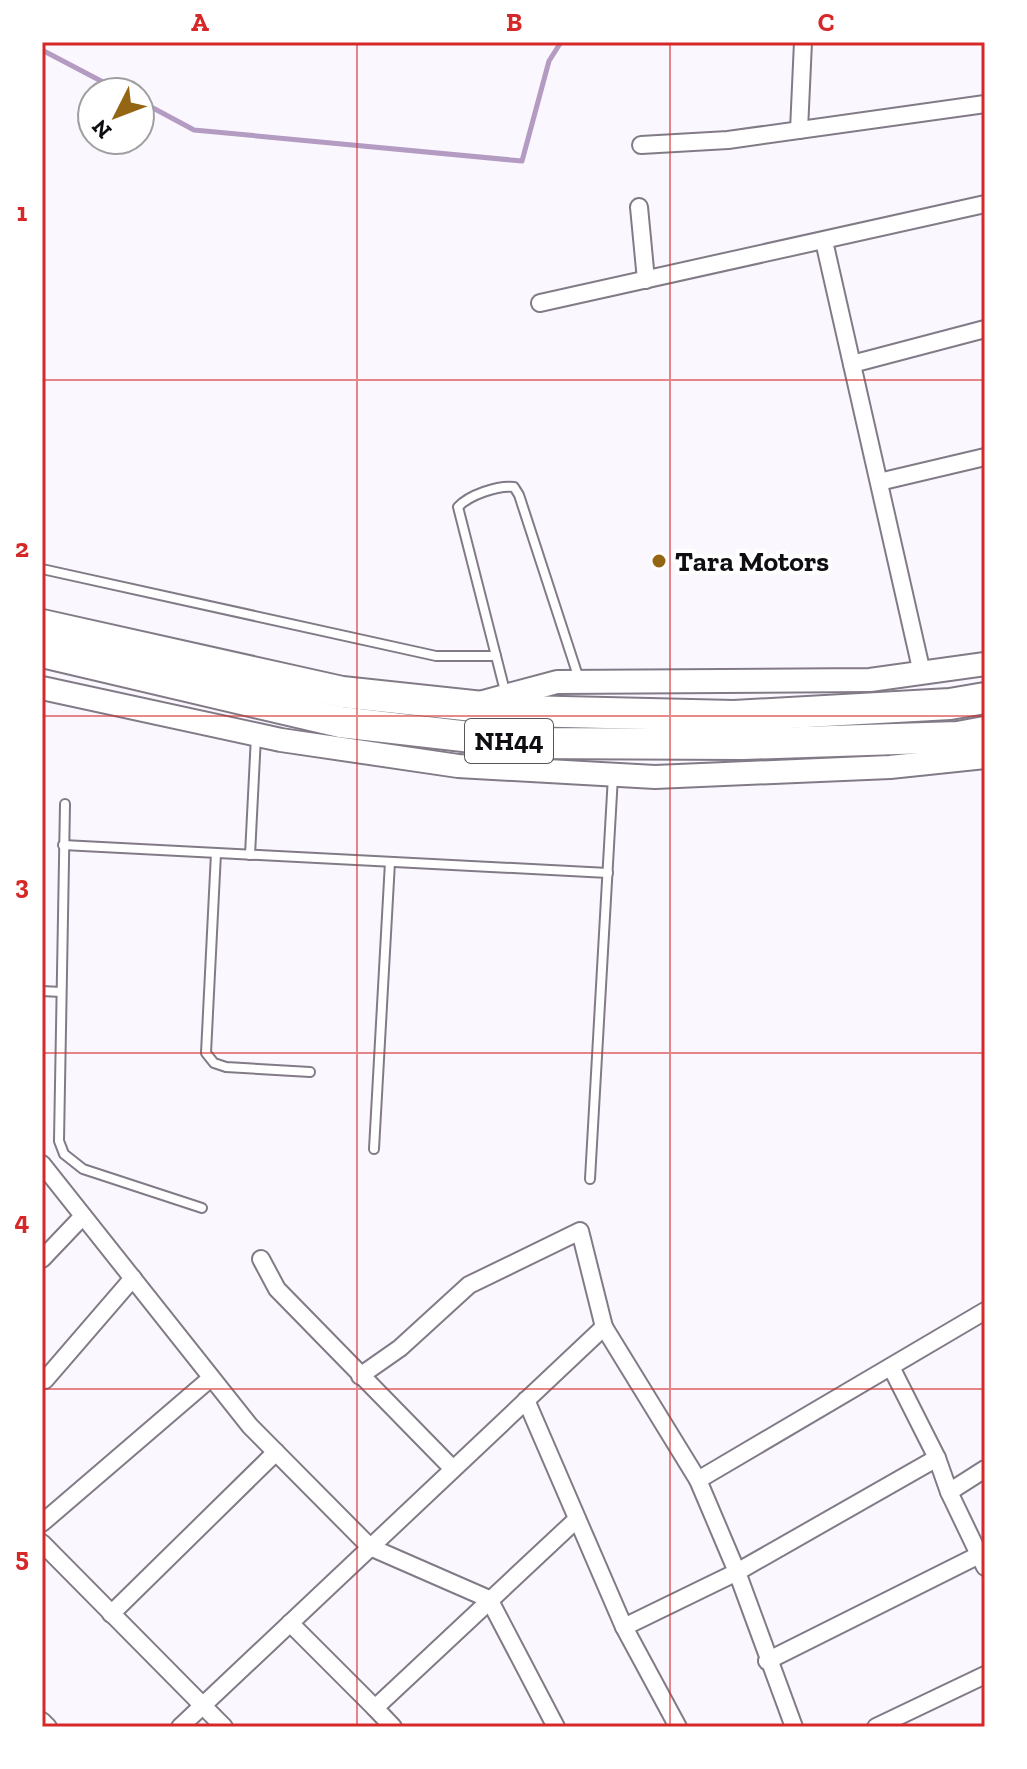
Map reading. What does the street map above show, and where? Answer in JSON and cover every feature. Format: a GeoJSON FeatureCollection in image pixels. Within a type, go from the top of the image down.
{"type":"FeatureCollection","features":[{"type":"Feature","properties":{"kind":"highway","name":"NH44"},"geometry":{"type":"LineString","coordinates":[[42,625],[342,692],[521,711],[734,716],[950,704],[985,698]]}},
{"type":"Feature","properties":{"kind":"highway","name":"NH44"},"geometry":{"type":"LineString","coordinates":[[42,652],[340,722],[523,743],[743,744],[958,737],[985,732]]}},
{"type":"Feature","properties":{"kind":"street"},"geometry":{"type":"LineString","coordinates":[[799,130],[803,42]]}},
{"type":"Feature","properties":{"kind":"street"},"geometry":{"type":"LineString","coordinates":[[641,145],[728,140],[985,104]]}},
{"type":"Feature","properties":{"kind":"street"},"geometry":{"type":"LineString","coordinates":[[540,303],[985,204]]}},
{"type":"Feature","properties":{"kind":"street"},"geometry":{"type":"LineString","coordinates":[[639,207],[646,280]]}},
{"type":"Feature","properties":{"kind":"street"},"geometry":{"type":"LineString","coordinates":[[824,241],[922,673]]}},
{"type":"Feature","properties":{"kind":"street"},"geometry":{"type":"LineString","coordinates":[[852,364],[985,329]]}},
{"type":"Feature","properties":{"kind":"street"},"geometry":{"type":"LineString","coordinates":[[879,482],[985,457]]}},
{"type":"Feature","properties":{"kind":"street"},"geometry":{"type":"LineString","coordinates":[[470,705],[557,682],[870,680],[985,664]]}},
{"type":"Feature","properties":{"kind":"street"},"geometry":{"type":"LineString","coordinates":[[42,688],[256,735],[458,766],[655,777],[874,767],[985,757]]}},
{"type":"Feature","properties":{"kind":"street"},"geometry":{"type":"LineString","coordinates":[[43,1167],[211,1378],[276,1452],[370,1547],[489,1599],[556,1727]]}},
{"type":"Feature","properties":{"kind":"street"},"geometry":{"type":"LineString","coordinates":[[42,1259],[83,1216]]}},
{"type":"Feature","properties":{"kind":"street"},"geometry":{"type":"LineString","coordinates":[[360,1376],[400,1348],[469,1285],[580,1231],[604,1327],[698,1480],[737,1572],[767,1661],[794,1727]]}},
{"type":"Feature","properties":{"kind":"street"},"geometry":{"type":"LineString","coordinates":[[261,1259],[277,1289],[453,1469]]}},
{"type":"Feature","properties":{"kind":"street"},"geometry":{"type":"LineString","coordinates":[[43,1381],[133,1278]]}},
{"type":"Feature","properties":{"kind":"street"},"geometry":{"type":"LineString","coordinates":[[698,1480],[985,1311]]}},
{"type":"Feature","properties":{"kind":"street"},"geometry":{"type":"LineString","coordinates":[[180,1727],[604,1327]]}},
{"type":"Feature","properties":{"kind":"street"},"geometry":{"type":"LineString","coordinates":[[767,1661],[982,1561],[949,1492],[937,1458],[891,1367]]}},
{"type":"Feature","properties":{"kind":"street"},"geometry":{"type":"LineString","coordinates":[[42,1523],[211,1378]]}},
{"type":"Feature","properties":{"kind":"street"},"geometry":{"type":"LineString","coordinates":[[526,1400],[624,1627],[678,1727]]}},
{"type":"Feature","properties":{"kind":"street"},"geometry":{"type":"LineString","coordinates":[[111,1614],[276,1452]]}},
{"type":"Feature","properties":{"kind":"street"},"geometry":{"type":"LineString","coordinates":[[624,1627],[737,1572],[937,1458]]}},
{"type":"Feature","properties":{"kind":"street"},"geometry":{"type":"LineString","coordinates":[[949,1492],[985,1469]]}},
{"type":"Feature","properties":{"kind":"street"},"geometry":{"type":"LineString","coordinates":[[375,1708],[577,1519]]}},
{"type":"Feature","properties":{"kind":"street"},"geometry":{"type":"LineString","coordinates":[[42,1543],[224,1727]]}},
{"type":"Feature","properties":{"kind":"street"},"geometry":{"type":"LineString","coordinates":[[290,1623],[393,1727]]}},
{"type":"Feature","properties":{"kind":"street"},"geometry":{"type":"LineString","coordinates":[[876,1727],[985,1675]]}},
{"type":"Feature","properties":{"kind":"street"},"geometry":{"type":"LineString","coordinates":[[42,1721],[48,1727]]}},
{"type":"Feature","properties":{"kind":"lane"},"geometry":{"type":"LineString","coordinates":[[506,696],[458,507],[465,500],[506,486],[514,487],[519,495],[580,682]]}},
{"type":"Feature","properties":{"kind":"lane"},"geometry":{"type":"LineString","coordinates":[[42,569],[436,656],[496,656]]}},
{"type":"Feature","properties":{"kind":"lane"},"geometry":{"type":"LineString","coordinates":[[250,855],[256,735]]}},
{"type":"Feature","properties":{"kind":"lane"},"geometry":{"type":"LineString","coordinates":[[590,1179],[613,775]]}},
{"type":"Feature","properties":{"kind":"lane"},"geometry":{"type":"LineString","coordinates":[[65,804],[59,1130],[64,1154],[83,1169],[202,1208]]}},
{"type":"Feature","properties":{"kind":"lane"},"geometry":{"type":"LineString","coordinates":[[63,845],[608,873]]}},
{"type":"Feature","properties":{"kind":"lane"},"geometry":{"type":"LineString","coordinates":[[216,853],[206,1053],[214,1063],[226,1067],[310,1072]]}},
{"type":"Feature","properties":{"kind":"lane"},"geometry":{"type":"LineString","coordinates":[[374,1149],[390,862]]}},
{"type":"Feature","properties":{"kind":"lane"},"geometry":{"type":"LineString","coordinates":[[42,991],[61,992]]}},
{"type":"Feature","properties":{"kind":"waterway"},"geometry":{"type":"LineString","coordinates":[[156,110],[194,130],[522,161],[549,61],[561,42]]}},
{"type":"Feature","properties":{"kind":"waterway"},"geometry":{"type":"LineString","coordinates":[[42,50],[92,76]]}},
{"type":"Feature","properties":{"kind":"place","name":"Tara Motors"},"geometry":{"type":"Point","coordinates":[659,561]}}]}
